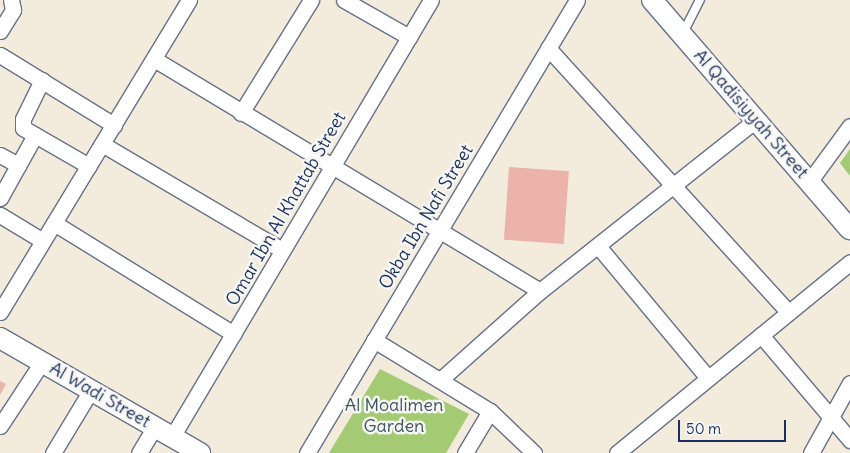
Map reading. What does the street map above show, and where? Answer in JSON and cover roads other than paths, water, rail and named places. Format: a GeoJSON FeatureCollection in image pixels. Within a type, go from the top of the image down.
{"type":"FeatureCollection","features":[{"type":"Feature","properties":{"kind":"street"},"geometry":{"type":"LineString","coordinates":[[0,31],[13,10],[12,0]]}},
{"type":"Feature","properties":{"kind":"street"},"geometry":{"type":"LineString","coordinates":[[0,312],[190,0]]}},
{"type":"Feature","properties":{"kind":"street"},"geometry":{"type":"LineString","coordinates":[[241,113],[311,0]]}},
{"type":"Feature","properties":{"kind":"street"},"geometry":{"type":"LineString","coordinates":[[344,0],[409,37]]}},
{"type":"Feature","properties":{"kind":"street","name":"Omar Ibn Al Khattab Street"},"geometry":{"type":"LineString","coordinates":[[139,453],[164,432],[234,334],[431,0]]}},
{"type":"Feature","properties":{"kind":"street","name":"Okba Ibn Nafi Street"},"geometry":{"type":"LineString","coordinates":[[306,453],[577,0]]}},
{"type":"Feature","properties":{"kind":"street","name":"Al Qadisiyyah Street"},"geometry":{"type":"LineString","coordinates":[[652,0],[850,229]]}},
{"type":"Feature","properties":{"kind":"street"},"geometry":{"type":"LineString","coordinates":[[548,48],[788,312]]}},
{"type":"Feature","properties":{"kind":"street"},"geometry":{"type":"LineString","coordinates":[[0,55],[114,124]]}},
{"type":"Feature","properties":{"kind":"street"},"geometry":{"type":"LineString","coordinates":[[154,59],[241,113],[440,229],[540,291]]}},
{"type":"Feature","properties":{"kind":"street"},"geometry":{"type":"LineString","coordinates":[[42,80],[23,119],[24,128],[89,166]]}},
{"type":"Feature","properties":{"kind":"street"},"geometry":{"type":"LineString","coordinates":[[440,380],[540,291],[756,120]]}},
{"type":"Feature","properties":{"kind":"street"},"geometry":{"type":"LineString","coordinates":[[809,182],[850,126]]}},
{"type":"Feature","properties":{"kind":"street"},"geometry":{"type":"LineString","coordinates":[[0,198],[35,135]]}},
{"type":"Feature","properties":{"kind":"street"},"geometry":{"type":"LineString","coordinates":[[102,144],[282,250]]}},
{"type":"Feature","properties":{"kind":"street"},"geometry":{"type":"LineString","coordinates":[[0,155],[18,165]]}},
{"type":"Feature","properties":{"kind":"street"},"geometry":{"type":"LineString","coordinates":[[0,216],[43,241]]}},
{"type":"Feature","properties":{"kind":"street"},"geometry":{"type":"LineString","coordinates":[[54,223],[234,334]]}},
{"type":"Feature","properties":{"kind":"street"},"geometry":{"type":"LineString","coordinates":[[598,246],[708,378]]}},
{"type":"Feature","properties":{"kind":"street"},"geometry":{"type":"LineString","coordinates":[[616,453],[850,262]]}},
{"type":"Feature","properties":{"kind":"street"},"geometry":{"type":"LineString","coordinates":[[761,335],[850,440]]}},
{"type":"Feature","properties":{"kind":"street","name":"Al Wadi Street"},"geometry":{"type":"LineString","coordinates":[[0,338],[200,453]]}},
{"type":"Feature","properties":{"kind":"street"},"geometry":{"type":"LineString","coordinates":[[374,340],[490,412],[534,453]]}},
{"type":"Feature","properties":{"kind":"street"},"geometry":{"type":"LineString","coordinates":[[0,426],[42,362]]}},
{"type":"Feature","properties":{"kind":"street"},"geometry":{"type":"LineString","coordinates":[[811,453],[850,383]]}},
{"type":"Feature","properties":{"kind":"street"},"geometry":{"type":"LineString","coordinates":[[53,453],[91,390]]}},
{"type":"Feature","properties":{"kind":"street"},"geometry":{"type":"LineString","coordinates":[[465,453],[490,412]]}},
{"type":"Feature","properties":{"kind":"lane"},"geometry":{"type":"LineString","coordinates":[[682,35],[700,0]]}},
{"type":"Feature","properties":{"kind":"park label","name":"Al Moalimen Garden"},"geometry":{"type":"Point","coordinates":[394,416]}}]}
